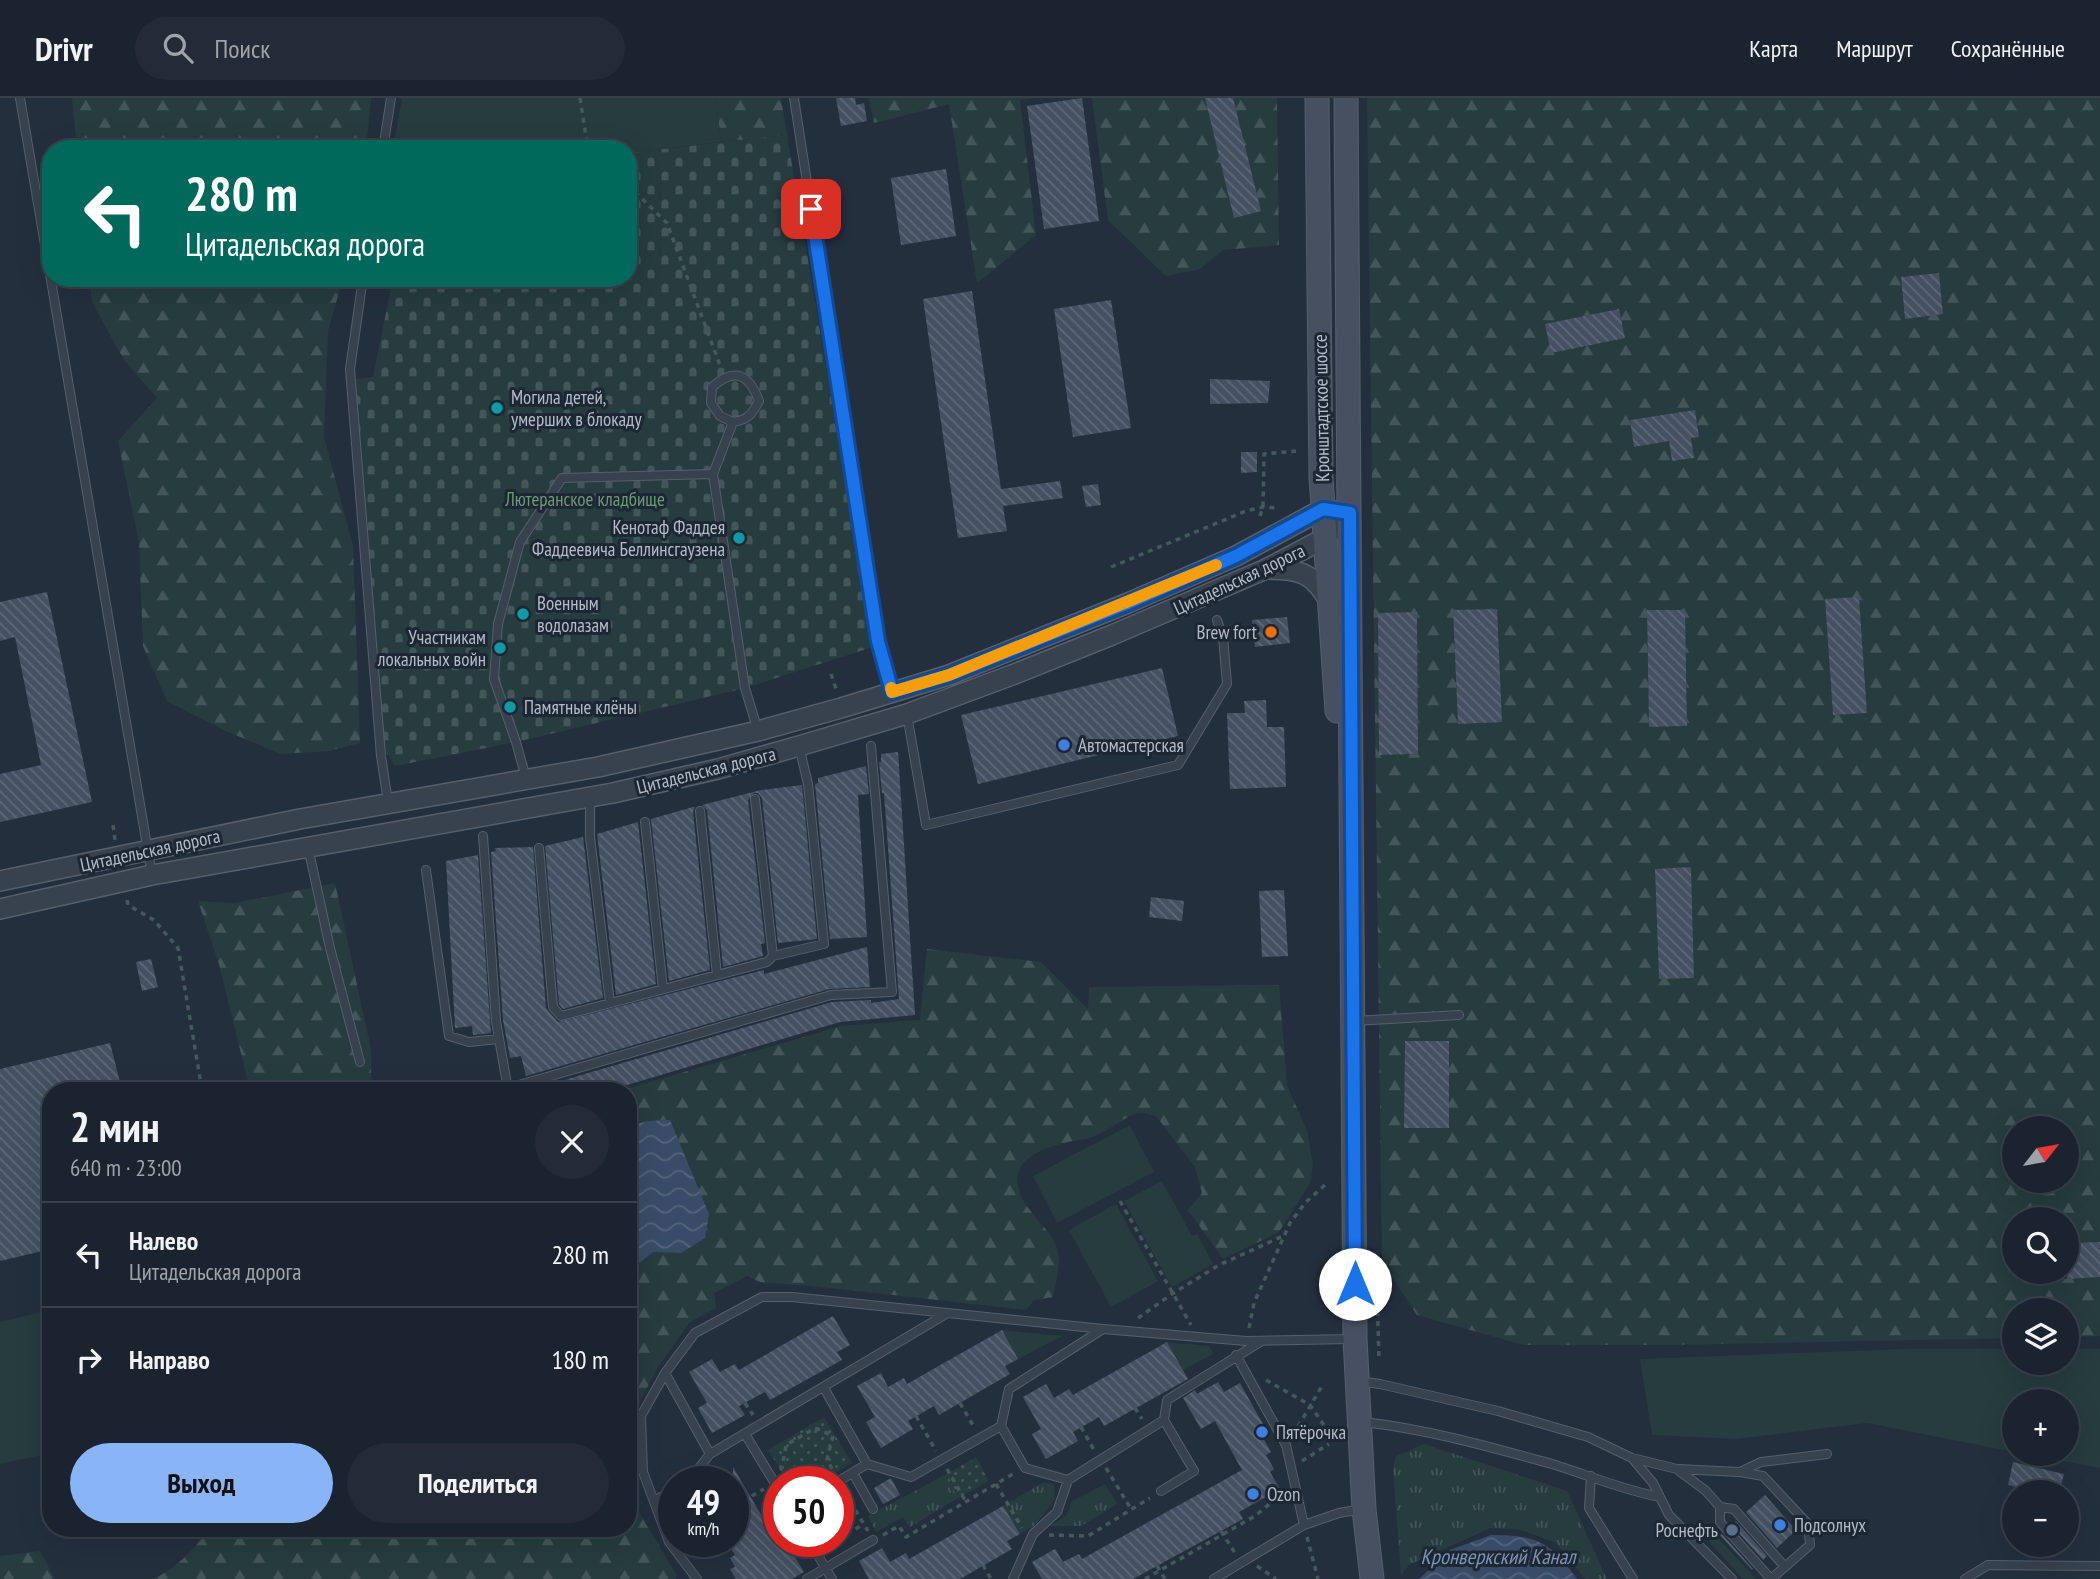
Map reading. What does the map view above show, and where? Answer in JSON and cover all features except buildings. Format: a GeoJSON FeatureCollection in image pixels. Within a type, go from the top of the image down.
{"type":"FeatureCollection","features":[{"type":"Feature","properties":{"kind":"main road","name":"Кронштадтское шоссе"},"geometry":{"type":"LineString","coordinates":[[1317,98],[1323,509],[1340,751],[1351,843]]}},
{"type":"Feature","properties":{"kind":"main road","name":"Кронштадтское шоссе"},"geometry":{"type":"LineString","coordinates":[[1346,98],[1355,1339],[1364,1508],[1371,1579]]}},
{"type":"Feature","properties":{"kind":"street","name":"Цитадельская дорога"},"geometry":{"type":"LineString","coordinates":[[0,881],[388,802],[612,764],[758,731],[949,675],[1236,556],[1323,509]]}},
{"type":"Feature","properties":{"kind":"street"},"geometry":{"type":"LineString","coordinates":[[1323,509],[1350,513]]}},
{"type":"Feature","properties":{"kind":"street","name":"Цитадельская дорога"},"geometry":{"type":"LineString","coordinates":[[0,909],[152,875],[590,797],[718,769],[799,746],[907,714],[1012,675],[1266,569],[1325,538],[1350,513]]}},
{"type":"Feature","properties":{"kind":"street"},"geometry":{"type":"LineString","coordinates":[[1266,569],[1291,570],[1307,575],[1330,603]]}},
{"type":"Feature","properties":{"kind":"lane"},"geometry":{"type":"LineString","coordinates":[[20,98],[42,227]]}},
{"type":"Feature","properties":{"kind":"lane"},"geometry":{"type":"LineString","coordinates":[[384,140],[391,98]]}},
{"type":"Feature","properties":{"kind":"lane"},"geometry":{"type":"LineString","coordinates":[[794,98],[878,641],[892,692]]}},
{"type":"Feature","properties":{"kind":"lane"},"geometry":{"type":"LineString","coordinates":[[52,287],[152,875]]}},
{"type":"Feature","properties":{"kind":"lane"},"geometry":{"type":"LineString","coordinates":[[362,287],[350,369],[381,756],[388,802]]}},
{"type":"Feature","properties":{"kind":"lane"},"geometry":{"type":"LineString","coordinates":[[739,375],[753,385],[759,401],[752,415],[743,421],[733,422],[720,416],[711,404],[712,387],[724,376],[739,375]]}},
{"type":"Feature","properties":{"kind":"lane"},"geometry":{"type":"LineString","coordinates":[[733,422],[713,474],[745,688],[758,731]]}},
{"type":"Feature","properties":{"kind":"lane"},"geometry":{"type":"LineString","coordinates":[[527,780],[494,679],[498,624],[520,542],[562,478],[713,474]]}},
{"type":"Feature","properties":{"kind":"lane"},"geometry":{"type":"LineString","coordinates":[[907,714],[926,825],[1178,765],[1227,684],[1223,637],[1217,620]]}},
{"type":"Feature","properties":{"kind":"lane"},"geometry":{"type":"LineString","coordinates":[[539,848],[553,1007],[561,1016],[767,962],[773,956],[824,944],[808,784],[799,746]]}},
{"type":"Feature","properties":{"kind":"lane"},"geometry":{"type":"LineString","coordinates":[[533,1082],[831,995],[891,992],[871,747]]}},
{"type":"Feature","properties":{"kind":"lane"},"geometry":{"type":"LineString","coordinates":[[590,797],[590,837],[610,1003]]}},
{"type":"Feature","properties":{"kind":"lane"},"geometry":{"type":"LineString","coordinates":[[755,799],[773,956]]}},
{"type":"Feature","properties":{"kind":"lane"},"geometry":{"type":"LineString","coordinates":[[700,811],[717,975]]}},
{"type":"Feature","properties":{"kind":"lane"},"geometry":{"type":"LineString","coordinates":[[645,822],[663,989]]}},
{"type":"Feature","properties":{"kind":"lane"},"geometry":{"type":"LineString","coordinates":[[483,836],[505,1082]]}},
{"type":"Feature","properties":{"kind":"lane"},"geometry":{"type":"LineString","coordinates":[[308,847],[330,948],[360,1062]]}},
{"type":"Feature","properties":{"kind":"lane"},"geometry":{"type":"LineString","coordinates":[[426,870],[449,1036],[469,1042],[499,1039]]}},
{"type":"Feature","properties":{"kind":"lane"},"geometry":{"type":"LineString","coordinates":[[1353,1021],[1460,1015]]}},
{"type":"Feature","properties":{"kind":"lane"},"geometry":{"type":"LineString","coordinates":[[697,1579],[669,1542],[643,1472],[641,1416],[664,1373],[695,1333],[762,1297],[792,1297],[1246,1341],[1355,1339]]}},
{"type":"Feature","properties":{"kind":"lane"},"geometry":{"type":"LineString","coordinates":[[701,1466],[710,1454],[946,1314]]}},
{"type":"Feature","properties":{"kind":"lane"},"geometry":{"type":"LineString","coordinates":[[1068,1480],[1024,1468],[1001,1426],[1009,1389],[1103,1329]]}},
{"type":"Feature","properties":{"kind":"lane"},"geometry":{"type":"LineString","coordinates":[[1161,1491],[1194,1471],[1164,1420],[1167,1400],[1262,1340]]}},
{"type":"Feature","properties":{"kind":"lane"},"geometry":{"type":"LineString","coordinates":[[1237,1355],[1286,1446],[1304,1525]]}},
{"type":"Feature","properties":{"kind":"lane"},"geometry":{"type":"LineString","coordinates":[[664,1373],[710,1454]]}},
{"type":"Feature","properties":{"kind":"lane"},"geometry":{"type":"LineString","coordinates":[[1357,1381],[1498,1411],[1588,1437],[1632,1458],[1677,1469],[1740,1472],[1763,1476],[1808,1524],[1810,1545],[1771,1579],[1720,1522],[1720,1507]]}},
{"type":"Feature","properties":{"kind":"lane"},"geometry":{"type":"LineString","coordinates":[[824,1388],[867,1464],[911,1476],[1001,1426]]}},
{"type":"Feature","properties":{"kind":"lane"},"geometry":{"type":"LineString","coordinates":[[1013,1579],[1032,1538],[1057,1512],[1068,1480],[1164,1420]]}},
{"type":"Feature","properties":{"kind":"lane"},"geometry":{"type":"LineString","coordinates":[[1360,1421],[1405,1427],[1591,1476],[1629,1491],[1660,1497]]}},
{"type":"Feature","properties":{"kind":"lane"},"geometry":{"type":"LineString","coordinates":[[745,1434],[765,1466]]}},
{"type":"Feature","properties":{"kind":"lane"},"geometry":{"type":"LineString","coordinates":[[1740,1472],[1761,1462],[1827,1454]]}},
{"type":"Feature","properties":{"kind":"lane"},"geometry":{"type":"LineString","coordinates":[[1632,1458],[1653,1483],[1669,1515],[1732,1579]]}},
{"type":"Feature","properties":{"kind":"lane"},"geometry":{"type":"LineString","coordinates":[[854,1472],[867,1464]]}},
{"type":"Feature","properties":{"kind":"lane"},"geometry":{"type":"LineString","coordinates":[[1677,1469],[1706,1491],[1720,1507],[1734,1509],[1785,1567]]}},
{"type":"Feature","properties":{"kind":"lane"},"geometry":{"type":"LineString","coordinates":[[854,1475],[873,1509]]}},
{"type":"Feature","properties":{"kind":"lane"},"geometry":{"type":"LineString","coordinates":[[1591,1476],[1589,1508],[1633,1579]]}},
{"type":"Feature","properties":{"kind":"lane"},"geometry":{"type":"LineString","coordinates":[[654,1501],[658,1499]]}},
{"type":"Feature","properties":{"kind":"lane"},"geometry":{"type":"LineString","coordinates":[[1214,1579],[1304,1525],[1364,1508]]}},
{"type":"Feature","properties":{"kind":"lane"},"geometry":{"type":"LineString","coordinates":[[807,1579],[873,1540]]}},
{"type":"Feature","properties":{"kind":"lane"},"geometry":{"type":"LineString","coordinates":[[819,1557],[832,1579]]}},
{"type":"Feature","properties":{"kind":"lane"},"geometry":{"type":"LineString","coordinates":[[1965,1579],[1989,1565],[2100,1566]]}},
{"type":"Feature","properties":{"kind":"path"},"geometry":{"type":"LineString","coordinates":[[580,98],[587,140]]}},
{"type":"Feature","properties":{"kind":"path"},"geometry":{"type":"LineString","coordinates":[[637,193],[667,223],[724,376]]}},
{"type":"Feature","properties":{"kind":"path"},"geometry":{"type":"LineString","coordinates":[[1260,516],[1263,507],[1264,454],[1296,451]]}},
{"type":"Feature","properties":{"kind":"path"},"geometry":{"type":"LineString","coordinates":[[1111,567],[1246,511],[1263,507],[1279,508]]}},
{"type":"Feature","properties":{"kind":"path"},"geometry":{"type":"LineString","coordinates":[[128,905],[154,920],[178,948],[201,1082]]}},
{"type":"Feature","properties":{"kind":"path"},"geometry":{"type":"LineString","coordinates":[[1246,1341],[1254,1304],[1290,1223],[1305,1203],[1326,1184]]}},
{"type":"Feature","properties":{"kind":"path"},"geometry":{"type":"LineString","coordinates":[[1120,1201],[1198,1335]]}},
{"type":"Feature","properties":{"kind":"path"},"geometry":{"type":"LineString","coordinates":[[1132,1323],[1219,1265],[1285,1235]]}},
{"type":"Feature","properties":{"kind":"path"},"geometry":{"type":"LineString","coordinates":[[1244,1368],[1310,1405],[1328,1431]]}},
{"type":"Feature","properties":{"kind":"path"},"geometry":{"type":"LineString","coordinates":[[1286,1446],[1322,1386]]}},
{"type":"Feature","properties":{"kind":"path"},"geometry":{"type":"LineString","coordinates":[[960,1403],[980,1438]]}},
{"type":"Feature","properties":{"kind":"path"},"geometry":{"type":"LineString","coordinates":[[916,1416],[965,1502]]}},
{"type":"Feature","properties":{"kind":"path"},"geometry":{"type":"LineString","coordinates":[[782,1466],[786,1445],[815,1428],[833,1436],[846,1428]]}},
{"type":"Feature","properties":{"kind":"path"},"geometry":{"type":"LineString","coordinates":[[1292,1468],[1329,1444]]}},
{"type":"Feature","properties":{"kind":"path"},"geometry":{"type":"LineString","coordinates":[[873,1540],[899,1526],[906,1537],[1024,1468]]}},
{"type":"Feature","properties":{"kind":"path"},"geometry":{"type":"LineString","coordinates":[[1145,1579],[1158,1568],[1255,1516],[1294,1480]]}},
{"type":"Feature","properties":{"kind":"path"},"geometry":{"type":"LineString","coordinates":[[996,1484],[1032,1538],[1088,1536],[1161,1491]]}},
{"type":"Feature","properties":{"kind":"path"},"geometry":{"type":"LineString","coordinates":[[749,1498],[755,1495]]}},
{"type":"Feature","properties":{"kind":"path"},"geometry":{"type":"LineString","coordinates":[[854,1530],[864,1524]]}},
{"type":"Feature","properties":{"kind":"path"},"geometry":{"type":"LineString","coordinates":[[1304,1525],[1318,1579]]}},
{"type":"Feature","properties":{"kind":"path"},"geometry":{"type":"LineString","coordinates":[[1223,1533],[1244,1561],[1276,1579]]}},
{"type":"Feature","properties":{"kind":"path"},"geometry":{"type":"LineString","coordinates":[[984,1566],[991,1579]]}},
{"type":"Feature","properties":{"kind":"path"},"geometry":{"type":"LineString","coordinates":[[1158,1568],[1165,1579]]}},
{"type":"Feature","properties":{"kind":"green space"},"geometry":{"type":"Polygon","coordinates":[[[72,98],[371,98],[367,140],[76,140],[72,98]]]}},
{"type":"Feature","properties":{"kind":"green space"},"geometry":{"type":"Polygon","coordinates":[[[402,98],[716,98],[721,142],[637,152],[637,140],[395,140],[402,98]]]}},
{"type":"Feature","properties":{"kind":"green space"},"geometry":{"type":"Polygon","coordinates":[[[716,98],[781,98],[787,135],[721,142],[716,98]]]}},
{"type":"Feature","properties":{"kind":"green space"},"geometry":{"type":"Polygon","coordinates":[[[869,98],[1036,98],[1020,100],[1036,235],[977,283],[949,104],[874,123],[869,98]]]}},
{"type":"Feature","properties":{"kind":"green space"},"geometry":{"type":"Polygon","coordinates":[[[1092,98],[1277,98],[1279,245],[1223,250],[1200,269],[1166,276],[1108,220],[1092,98]]]}},
{"type":"Feature","properties":{"kind":"green space"},"geometry":{"type":"Polygon","coordinates":[[[1367,98],[2100,98],[2100,1242],[2079,1243],[2079,1207],[2002,1207],[2002,1284],[2079,1284],[2079,1278],[2100,1277],[2100,1336],[2079,1337],[2079,1298],[2002,1298],[2002,1338],[1524,1345],[1417,1315],[1382,1262],[1367,98]],[[1939,273],[1901,277],[1905,318],[1943,314],[1939,273]],[[1619,309],[1546,324],[1551,352],[1625,337],[1619,309]],[[1695,410],[1630,420],[1634,447],[1669,441],[1672,461],[1694,458],[1691,438],[1699,436],[1695,410]],[[1859,597],[1825,600],[1833,715],[1867,713],[1859,597]],[[1496,609],[1453,611],[1458,724],[1502,722],[1496,609]],[[1685,610],[1647,611],[1649,727],[1687,726],[1685,610]],[[1379,613],[1380,755],[1418,754],[1417,613],[1379,613]],[[1691,868],[1655,869],[1659,979],[1694,978],[1691,868]],[[1405,1041],[1404,1127],[1449,1127],[1449,1041],[1405,1041]]]}},
{"type":"Feature","properties":{"kind":"green space","name":"Лютеранское кладбище"},"geometry":{"type":"Polygon","coordinates":[[[787,135],[873,647],[745,688],[516,742],[395,766],[388,755],[381,756],[355,379],[373,377],[391,287],[637,287],[637,152],[787,135]]]}},
{"type":"Feature","properties":{"kind":"green space"},"geometry":{"type":"Polygon","coordinates":[[[90,287],[340,287],[328,331],[324,437],[353,546],[360,743],[329,751],[280,754],[167,701],[143,646],[139,542],[118,441],[157,398],[124,360],[92,302],[90,287]]]}},
{"type":"Feature","properties":{"kind":"green space"},"geometry":{"type":"Polygon","coordinates":[[[335,883],[370,1045],[372,1082],[248,1082],[219,964],[198,901],[235,903],[335,883]]]}},
{"type":"Feature","properties":{"kind":"green space"},"geometry":{"type":"Polygon","coordinates":[[[927,949],[1041,962],[1088,1009],[1089,987],[1279,985],[1287,1085],[1307,1131],[1313,1165],[1310,1183],[1279,1232],[1223,1259],[1188,1210],[1202,1193],[1195,1167],[1156,1116],[1135,1114],[1093,1137],[1039,1152],[1021,1167],[1017,1177],[1022,1198],[1051,1237],[1057,1250],[1058,1270],[1053,1297],[1034,1300],[1026,1310],[760,1282],[747,1276],[714,1293],[716,1308],[690,1322],[658,1367],[637,1407],[637,1265],[653,1252],[681,1253],[648,1121],[637,1124],[637,1086],[841,1026],[920,1020],[927,949]]]}},
{"type":"Feature","properties":{"kind":"green space"},"geometry":{"type":"Polygon","coordinates":[[[1130,1125],[1154,1172],[1057,1223],[1033,1176],[1130,1125]]]}},
{"type":"Feature","properties":{"kind":"green space"},"geometry":{"type":"Polygon","coordinates":[[[1162,1181],[1192,1236],[1197,1234],[1213,1264],[1172,1287],[1124,1201],[1162,1181]]]}},
{"type":"Feature","properties":{"kind":"green space"},"geometry":{"type":"Polygon","coordinates":[[[1116,1204],[1158,1281],[1111,1307],[1069,1230],[1116,1204]]]}},
{"type":"Feature","properties":{"kind":"green space"},"geometry":{"type":"Polygon","coordinates":[[[42,1312],[42,1455],[0,1464],[0,1322],[42,1312]]]}},
{"type":"Feature","properties":{"kind":"green space"},"geometry":{"type":"Polygon","coordinates":[[[1002,1330],[1063,1336],[1018,1359],[1002,1330]]]}},
{"type":"Feature","properties":{"kind":"green space"},"geometry":{"type":"Polygon","coordinates":[[[1167,1342],[1209,1346],[1213,1354],[1183,1370],[1167,1342]]]}},
{"type":"Feature","properties":{"kind":"green space"},"geometry":{"type":"Polygon","coordinates":[[[1907,1349],[2002,1349],[2002,1375],[2079,1375],[2079,1349],[2100,1349],[2100,1468],[2079,1464],[2079,1389],[2002,1389],[2002,1450],[1867,1423],[1736,1439],[1652,1435],[1640,1359],[1907,1349]]]}},
{"type":"Feature","properties":{"kind":"green space"},"geometry":{"type":"Polygon","coordinates":[[[824,1417],[852,1463],[847,1466],[778,1466],[768,1450],[824,1417]]]}},
{"type":"Feature","properties":{"kind":"green space"},"geometry":{"type":"Polygon","coordinates":[[[1424,1444],[1567,1491],[1607,1579],[1585,1579],[1556,1543],[1521,1530],[1490,1528],[1409,1565],[1401,1575],[1393,1468],[1396,1456],[1424,1444]]]}},
{"type":"Feature","properties":{"kind":"green space"},"geometry":{"type":"Polygon","coordinates":[[[976,1457],[989,1481],[958,1498],[945,1475],[976,1457]]]}},
{"type":"Feature","properties":{"kind":"green space"},"geometry":{"type":"Polygon","coordinates":[[[945,1475],[958,1498],[910,1527],[903,1517],[876,1532],[868,1516],[945,1475]]]}},
{"type":"Feature","properties":{"kind":"green space"},"geometry":{"type":"Polygon","coordinates":[[[1044,1482],[1054,1485],[1055,1499],[1034,1526],[1020,1534],[1003,1506],[1044,1482]]]}},
{"type":"Feature","properties":{"kind":"green space"},"geometry":{"type":"Polygon","coordinates":[[[1105,1484],[1117,1504],[1081,1526],[1050,1526],[1067,1515],[1071,1502],[1105,1484]]]}},
{"type":"Feature","properties":{"kind":"green space"},"geometry":{"type":"Polygon","coordinates":[[[637,1509],[658,1544],[658,1557],[666,1557],[676,1574],[676,1579],[153,1579],[178,1563],[203,1537],[637,1537],[637,1509]]]}},
{"type":"Feature","properties":{"kind":"green space"},"geometry":{"type":"Polygon","coordinates":[[[1714,1534],[1756,1579],[1743,1579],[1708,1540],[1714,1534]]]}},
{"type":"Feature","properties":{"kind":"green space"},"geometry":{"type":"Polygon","coordinates":[[[40,1551],[55,1579],[0,1579],[0,1556],[40,1551]]]}},
{"type":"Feature","properties":{"kind":"water"},"geometry":{"type":"Polygon","coordinates":[[[670,1120],[709,1214],[705,1238],[681,1253],[653,1252],[637,1265],[637,1124],[670,1120]]]}},
{"type":"Feature","properties":{"kind":"water","name":"Кронверкский Канал"},"geometry":{"type":"Polygon","coordinates":[[[1491,1535],[1520,1537],[1541,1543],[1559,1557],[1577,1579],[1419,1579],[1450,1550],[1491,1535]]]}},
{"type":"Feature","properties":{"kind":"slow traffic"},"geometry":{"type":"LineString","coordinates":[[891,688],[892,692],[949,675],[1216,565]]}},
{"type":"Feature","properties":{"kind":"place","name":"Могила детей, умерших в блокаду"},"geometry":{"type":"Point","coordinates":[497,408]}},
{"type":"Feature","properties":{"kind":"place","name":"Кенотаф Фаддея Фаддеевича Беллинсгаузена"},"geometry":{"type":"Point","coordinates":[739,538]}},
{"type":"Feature","properties":{"kind":"place","name":"Военным водолазам"},"geometry":{"type":"Point","coordinates":[523,614]}},
{"type":"Feature","properties":{"kind":"place","name":"Brew fort"},"geometry":{"type":"Point","coordinates":[1271,632]}},
{"type":"Feature","properties":{"kind":"place","name":"Участникам локальных войн"},"geometry":{"type":"Point","coordinates":[500,648]}},
{"type":"Feature","properties":{"kind":"place","name":"Памятные клёны"},"geometry":{"type":"Point","coordinates":[510,707]}},
{"type":"Feature","properties":{"kind":"place","name":"Автомастерская"},"geometry":{"type":"Point","coordinates":[1064,745]}},
{"type":"Feature","properties":{"kind":"place","name":"Пятёрочка"},"geometry":{"type":"Point","coordinates":[1262,1432]}},
{"type":"Feature","properties":{"kind":"place","name":"Ozon"},"geometry":{"type":"Point","coordinates":[1253,1494]}},
{"type":"Feature","properties":{"kind":"place","name":"Подсолнух"},"geometry":{"type":"Point","coordinates":[1780,1525]}},
{"type":"Feature","properties":{"kind":"place","name":"Роснефть"},"geometry":{"type":"Point","coordinates":[1732,1530]}},
{"type":"Feature","properties":{"kind":"route"},"geometry":{"type":"LineString","coordinates":[[811,209],[878,641],[892,692],[949,675],[1128,603],[1236,556],[1323,509],[1350,513],[1355,1284]]}}]}
